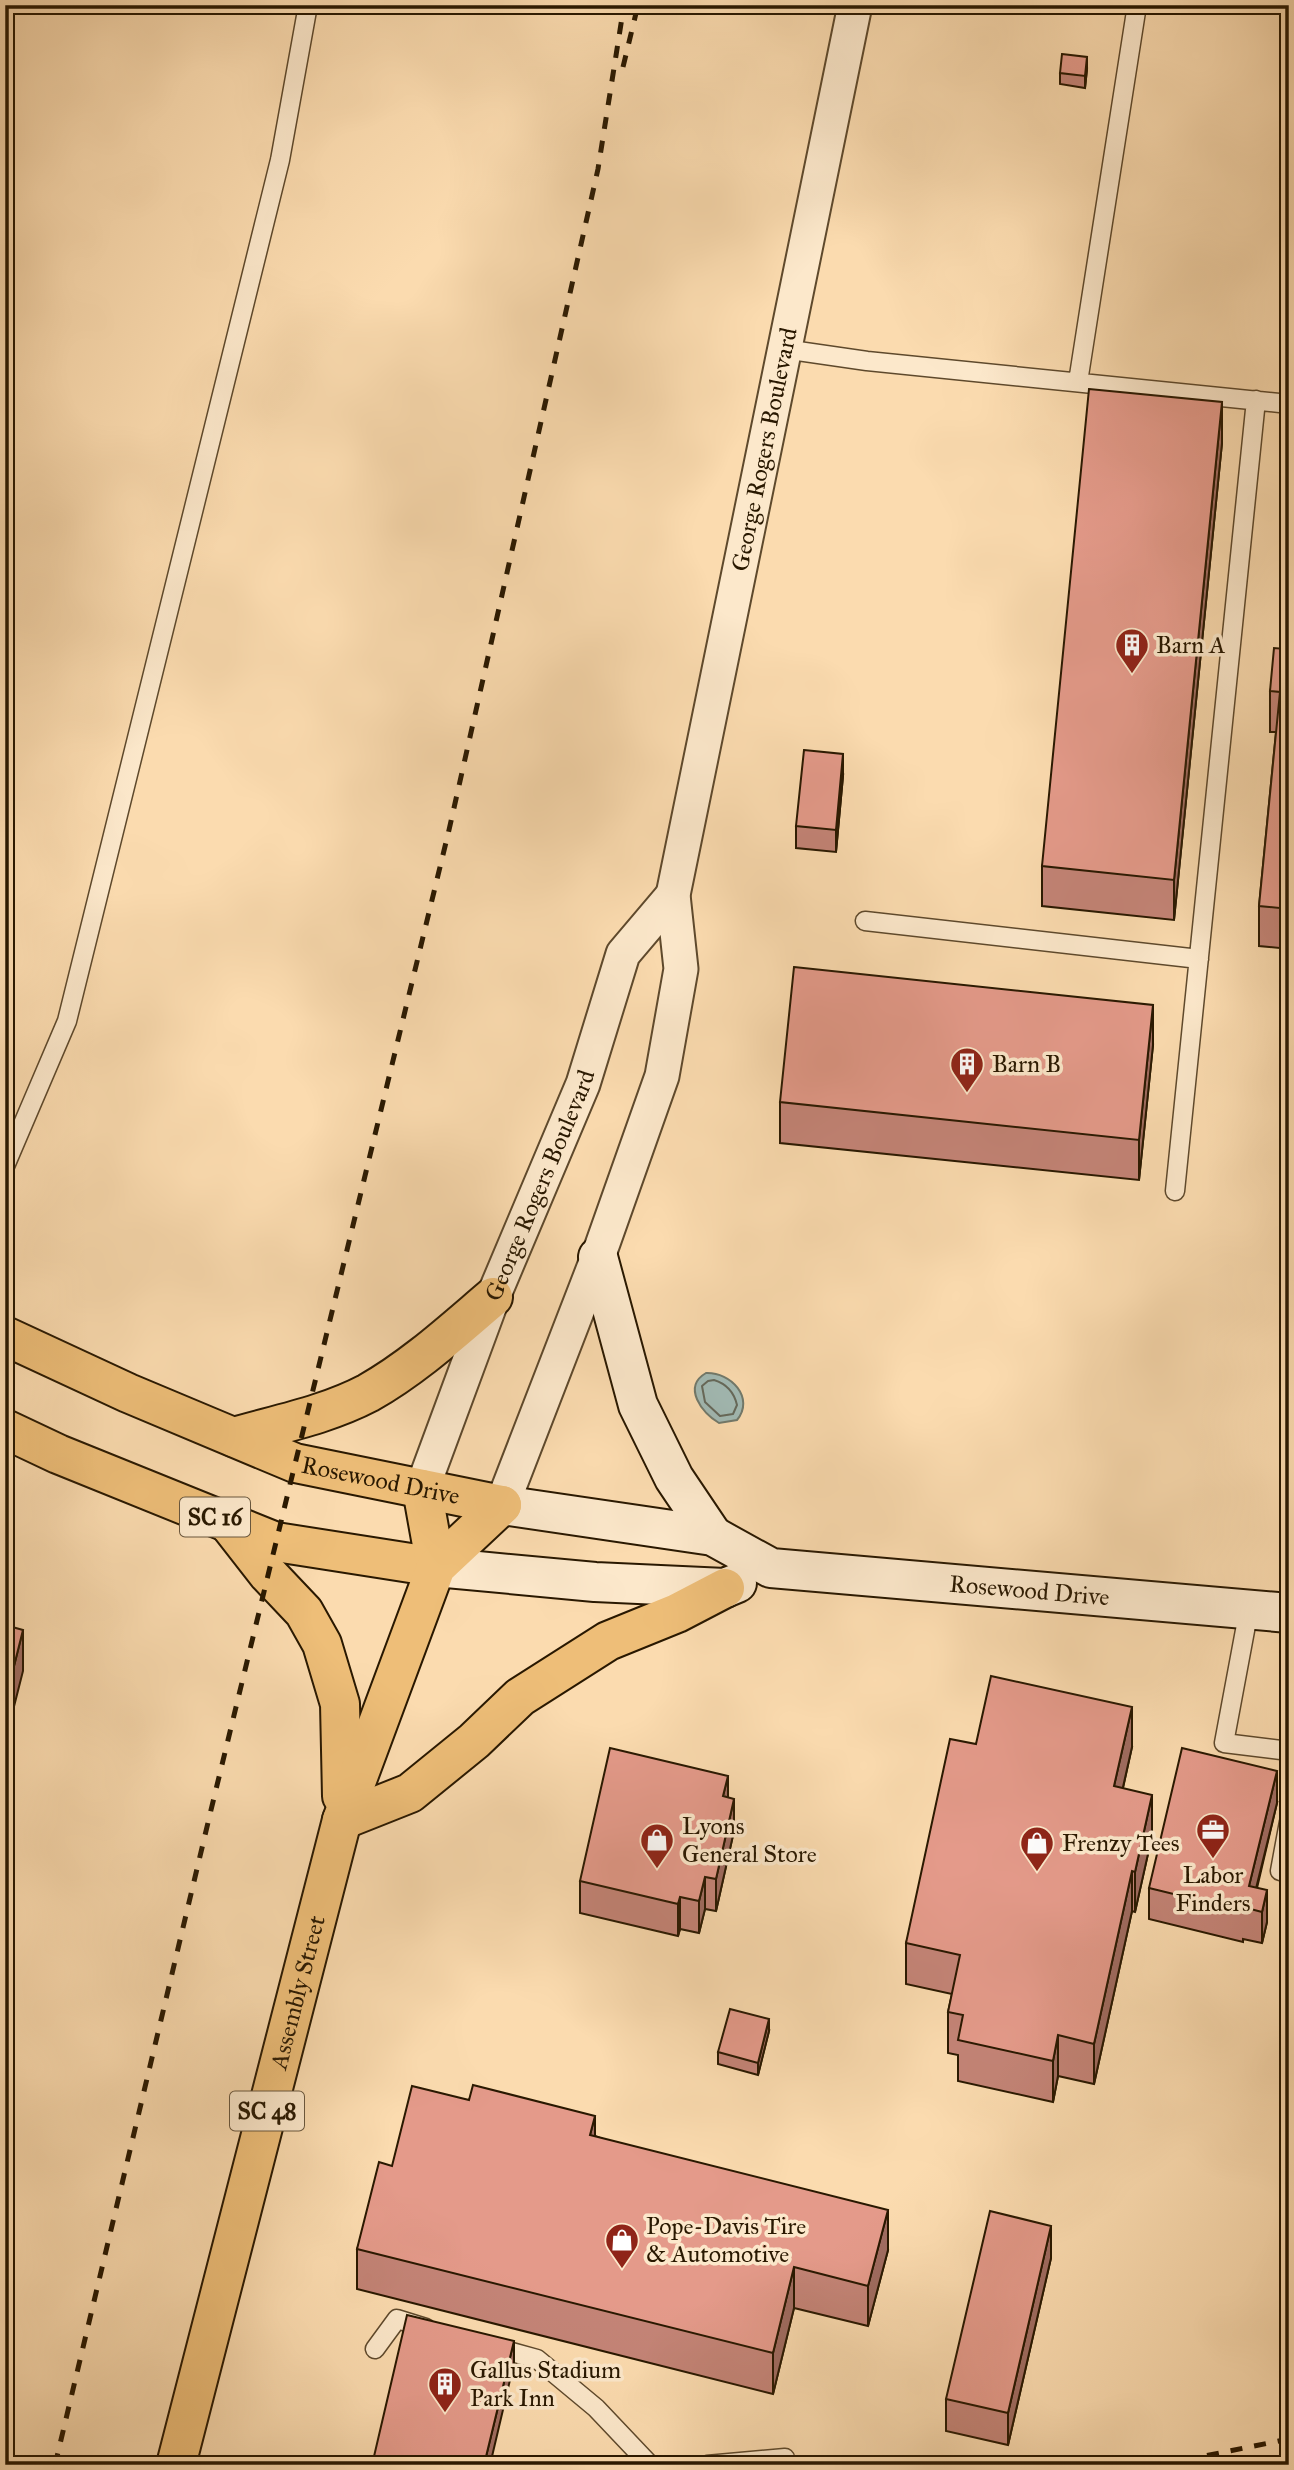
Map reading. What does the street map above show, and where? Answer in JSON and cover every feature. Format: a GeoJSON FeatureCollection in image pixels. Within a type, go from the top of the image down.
{"type":"FeatureCollection","features":[{"type":"Feature","properties":{"kind":"main road"},"geometry":{"type":"LineString","coordinates":[[597,1257],[638,1405],[674,1478],[713,1536]]}},
{"type":"Feature","properties":{"kind":"main road"},"geometry":{"type":"LineString","coordinates":[[234,1437],[306,1418],[367,1393],[416,1362],[493,1297]]}},
{"type":"Feature","properties":{"kind":"main road","name":"Rosewood Drive"},"geometry":{"type":"LineString","coordinates":[[5,1336],[128,1393],[295,1463],[502,1505],[713,1536],[771,1568],[1289,1613]]}},
{"type":"Feature","properties":{"kind":"main road","name":"Rosewood Drive"},"geometry":{"type":"LineString","coordinates":[[5,1429],[58,1454],[276,1542],[436,1567],[595,1582],[725,1588],[771,1568]]}},
{"type":"Feature","properties":{"kind":"main road"},"geometry":{"type":"LineString","coordinates":[[422,1489],[436,1567]]}},
{"type":"Feature","properties":{"kind":"main road","name":"Assembly Street"},"geometry":{"type":"LineString","coordinates":[[176,2465],[342,1819],[436,1567],[502,1505]]}},
{"type":"Feature","properties":{"kind":"main road"},"geometry":{"type":"LineString","coordinates":[[228,1523],[268,1574],[304,1612],[322,1644],[340,1704],[342,1819],[411,1793],[474,1741],[520,1697],[608,1641],[677,1613],[725,1588]]}},
{"type":"Feature","properties":{"kind":"street","name":"George Rogers Boulevard"},"geometry":{"type":"LineString","coordinates":[[502,1505],[597,1257],[662,1076],[681,969],[673,895],[855,5]]}},
{"type":"Feature","properties":{"kind":"street","name":"George Rogers Boulevard"},"geometry":{"type":"LineString","coordinates":[[422,1489],[493,1297],[583,1084],[624,954],[673,895]]}},
{"type":"Feature","properties":{"kind":"lane"},"geometry":{"type":"LineString","coordinates":[[5,1166],[67,1021],[280,160],[308,5]]}},
{"type":"Feature","properties":{"kind":"lane"},"geometry":{"type":"LineString","coordinates":[[1078,382],[1137,5]]}},
{"type":"Feature","properties":{"kind":"lane"},"geometry":{"type":"LineString","coordinates":[[784,349],[867,361],[1289,404]]}},
{"type":"Feature","properties":{"kind":"lane"},"geometry":{"type":"LineString","coordinates":[[1175,1191],[1256,401]]}},
{"type":"Feature","properties":{"kind":"lane"},"geometry":{"type":"LineString","coordinates":[[865,921],[1199,959]]}},
{"type":"Feature","properties":{"kind":"lane"},"geometry":{"type":"LineString","coordinates":[[1249,1609],[1224,1743],[1289,1751]]}},
{"type":"Feature","properties":{"kind":"lane"},"geometry":{"type":"LineString","coordinates":[[1280,1871],[1289,1822]]}},
{"type":"Feature","properties":{"kind":"lane"},"geometry":{"type":"LineString","coordinates":[[375,2349],[397,2319],[448,2334]]}},
{"type":"Feature","properties":{"kind":"lane"},"geometry":{"type":"LineString","coordinates":[[473,2341],[537,2359],[596,2408],[650,2465]]}},
{"type":"Feature","properties":{"kind":"lane"},"geometry":{"type":"LineString","coordinates":[[708,2465],[785,2458]]}},
{"type":"Feature","properties":{"kind":"water"},"geometry":{"type":"Polygon","coordinates":[[[706,1373],[724,1377],[738,1388],[743,1403],[737,1420],[719,1423],[706,1413],[697,1400],[696,1385],[706,1373]]]}},
{"type":"Feature","properties":{"kind":"building"},"geometry":{"type":"Polygon","coordinates":[[[1062,54],[1087,57],[1085,76],[1060,73],[1062,54]]]}},
{"type":"Feature","properties":{"kind":"building","name":"Barn A"},"geometry":{"type":"Polygon","coordinates":[[[1089,389],[1222,402],[1174,880],[1042,866],[1089,389]]]}},
{"type":"Feature","properties":{"kind":"building"},"geometry":{"type":"Polygon","coordinates":[[[1289,614],[1289,909],[1259,906],[1280,692],[1270,691],[1274,648],[1285,649],[1289,614]]]}},
{"type":"Feature","properties":{"kind":"building"},"geometry":{"type":"Polygon","coordinates":[[[804,750],[843,754],[836,830],[796,826],[804,750]]]}},
{"type":"Feature","properties":{"kind":"building","name":"Barn B"},"geometry":{"type":"Polygon","coordinates":[[[794,967],[1153,1005],[1139,1140],[780,1102],[794,967]]]}},
{"type":"Feature","properties":{"kind":"building"},"geometry":{"type":"Polygon","coordinates":[[[5,1625],[23,1630],[5,1702],[5,1625]]]}},
{"type":"Feature","properties":{"kind":"building","name":"Frenzy Tees"},"geometry":{"type":"Polygon","coordinates":[[[991,1676],[1132,1707],[1114,1786],[1152,1795],[1135,1872],[1132,1871],[1094,2044],[1058,2035],[1053,2061],[958,2040],[963,2015],[948,2012],[960,1955],[906,1943],[950,1739],[976,1744],[991,1676]]]}},
{"type":"Feature","properties":{"kind":"building","name":"Lyons General Store"},"geometry":{"type":"Polygon","coordinates":[[[610,1748],[728,1776],[723,1796],[734,1799],[716,1879],[705,1877],[699,1901],[680,1897],[678,1904],[580,1881],[610,1748]]]}},
{"type":"Feature","properties":{"kind":"building","name":"Labor Finders"},"geometry":{"type":"Polygon","coordinates":[[[1182,1748],[1277,1771],[1249,1886],[1267,1890],[1262,1912],[1243,1907],[1243,1911],[1149,1888],[1182,1748]]]}},
{"type":"Feature","properties":{"kind":"building"},"geometry":{"type":"Polygon","coordinates":[[[730,2009],[769,2019],[758,2063],[718,2052],[730,2009]]]}},
{"type":"Feature","properties":{"kind":"building","name":"Pope-Davis Tire & Automotive"},"geometry":{"type":"Polygon","coordinates":[[[473,2085],[595,2116],[590,2135],[888,2210],[868,2286],[794,2267],[773,2353],[357,2249],[379,2162],[392,2166],[412,2086],[469,2100],[473,2085]]]}},
{"type":"Feature","properties":{"kind":"building"},"geometry":{"type":"Polygon","coordinates":[[[1289,2210],[1289,2273],[1282,2272],[1289,2210]]]}},
{"type":"Feature","properties":{"kind":"building"},"geometry":{"type":"Polygon","coordinates":[[[990,2211],[1051,2226],[1008,2413],[946,2399],[990,2211]]]}},
{"type":"Feature","properties":{"kind":"building","name":"Gallus Stadium Park Inn"},"geometry":{"type":"Polygon","coordinates":[[[407,2315],[514,2341],[484,2465],[372,2465],[407,2315]]]}},
{"type":"Feature","properties":{"kind":"railway"},"geometry":{"type":"LineString","coordinates":[[55,2465],[449,830],[598,169],[624,5]]}},
{"type":"Feature","properties":{"kind":"railway"},"geometry":{"type":"LineString","coordinates":[[623,67],[638,5]]}},
{"type":"Feature","properties":{"kind":"railway"},"geometry":{"type":"LineString","coordinates":[[1160,2465],[1289,2439]]}},
{"type":"Feature","properties":{"kind":"place","name":"Barn A"},"geometry":{"type":"Point","coordinates":[1132,675]}},
{"type":"Feature","properties":{"kind":"place","name":"Barn B"},"geometry":{"type":"Point","coordinates":[967,1094]}},
{"type":"Feature","properties":{"kind":"place","name":"Labor Finders"},"geometry":{"type":"Point","coordinates":[1213,1860]}},
{"type":"Feature","properties":{"kind":"place","name":"Lyons General Store"},"geometry":{"type":"Point","coordinates":[657,1870]}},
{"type":"Feature","properties":{"kind":"place","name":"Frenzy Tees"},"geometry":{"type":"Point","coordinates":[1037,1873]}},
{"type":"Feature","properties":{"kind":"place","name":"Pope-Davis Tire & Automotive"},"geometry":{"type":"Point","coordinates":[622,2270]}},
{"type":"Feature","properties":{"kind":"place","name":"Gallus Stadium Park Inn"},"geometry":{"type":"Point","coordinates":[445,2414]}}]}
